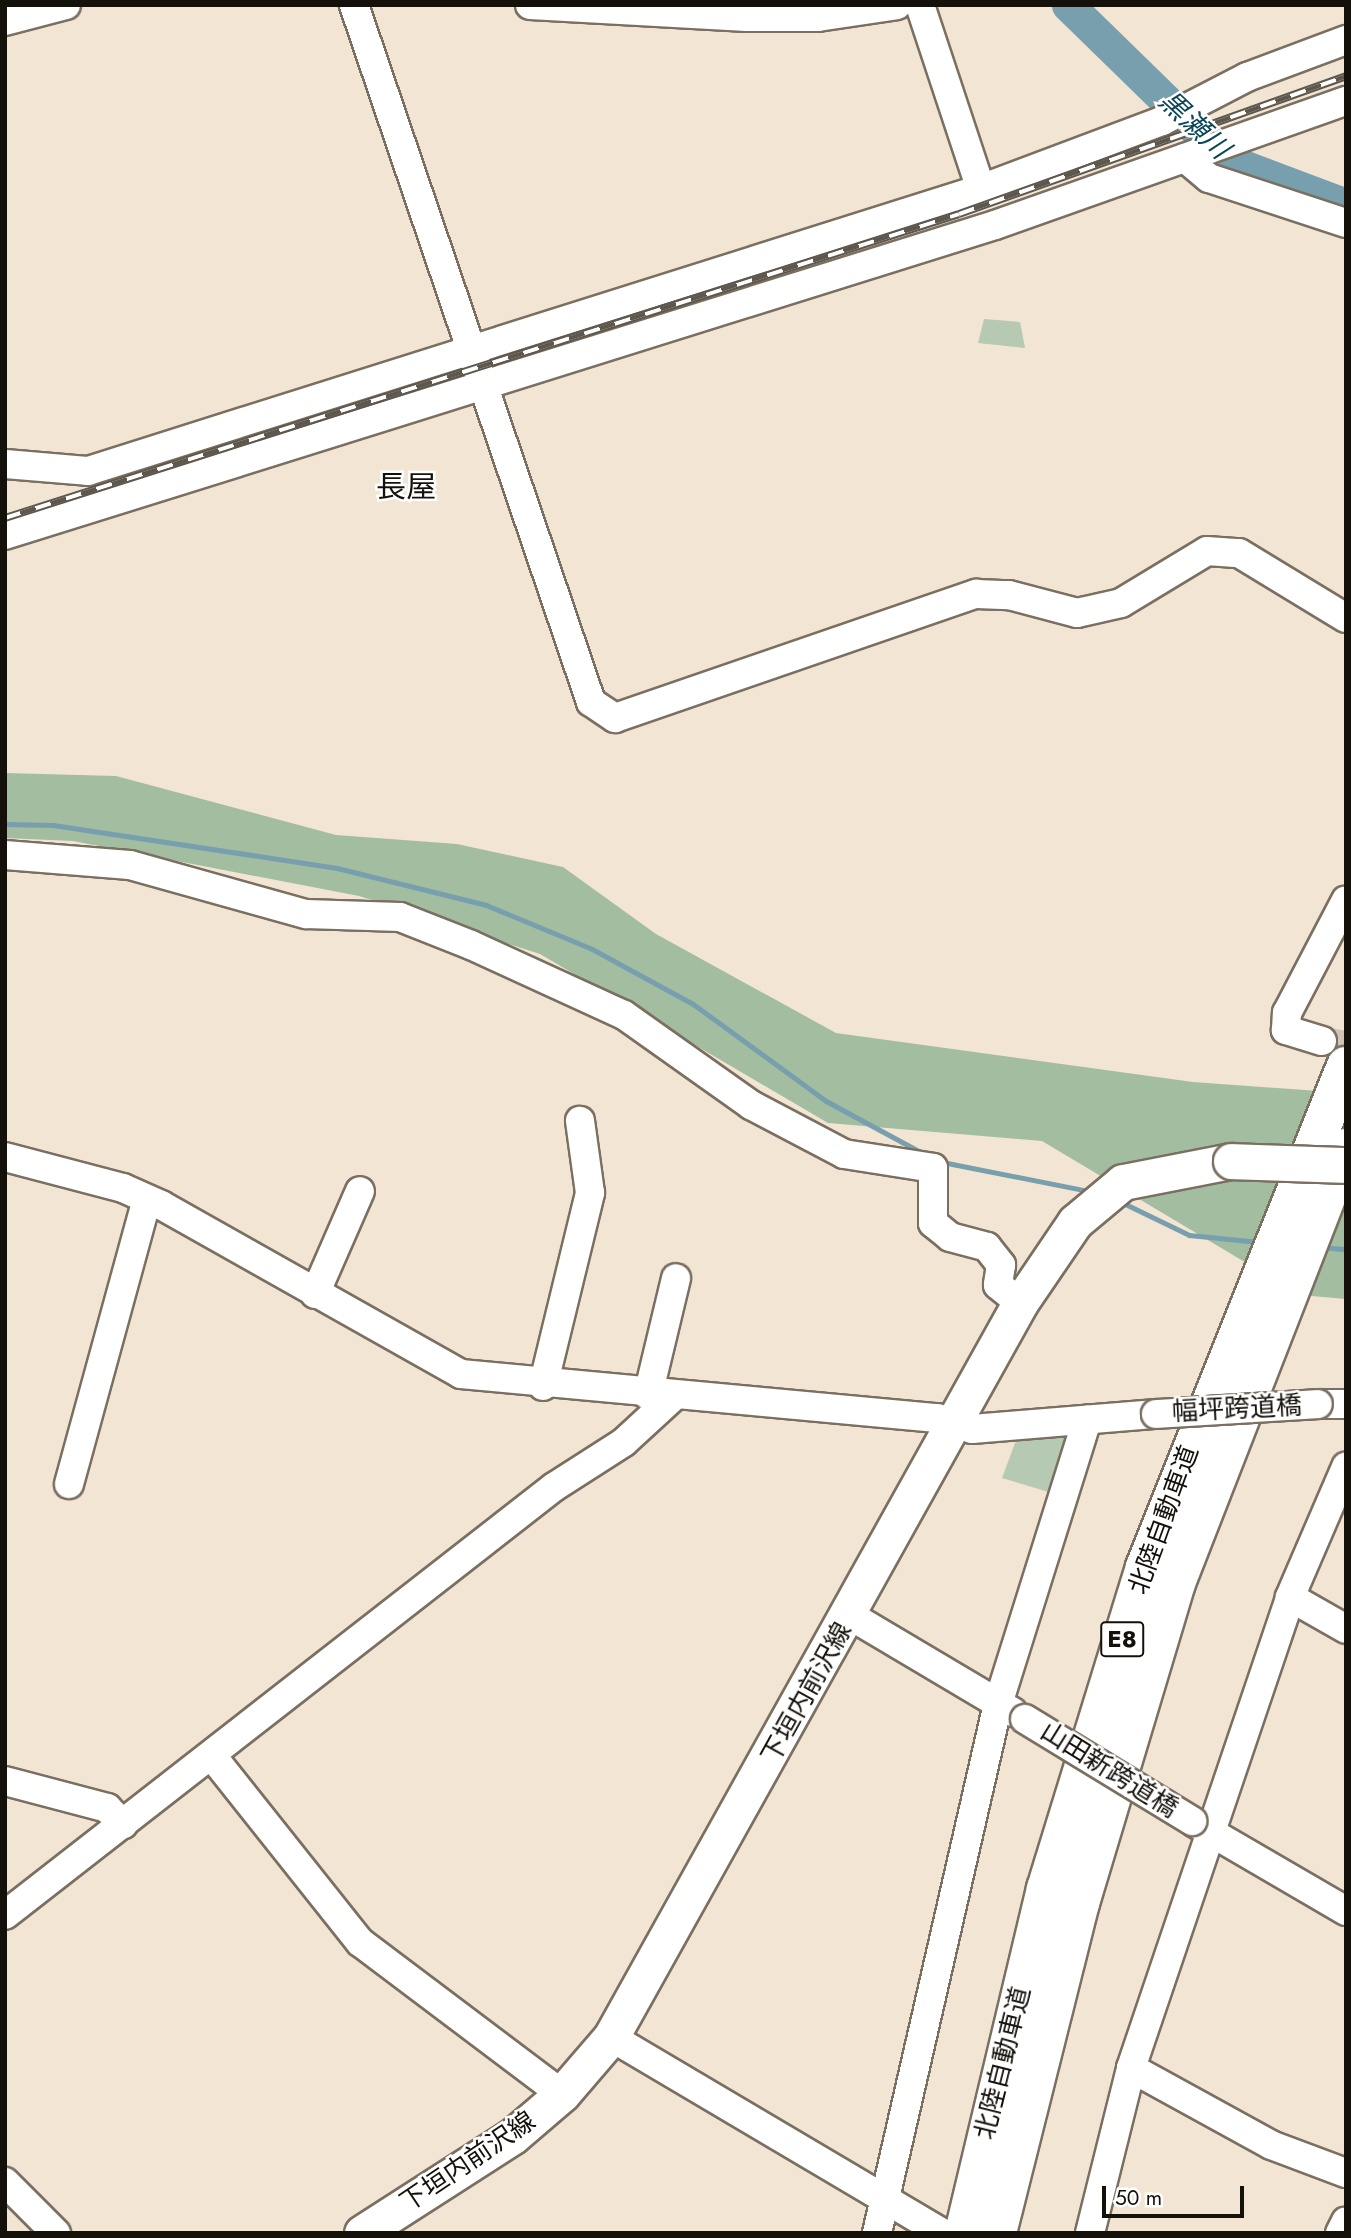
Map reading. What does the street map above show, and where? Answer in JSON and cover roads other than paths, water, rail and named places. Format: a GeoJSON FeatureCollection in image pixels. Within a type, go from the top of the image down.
{"type":"FeatureCollection","features":[{"type":"Feature","properties":{"kind":"highway","name":"北陸自動車道"},"geometry":{"type":"LineString","coordinates":[[964,2233],[1046,1888],[1145,1567],[1334,1054]]}},
{"type":"Feature","properties":{"kind":"highway","name":"北陸自動車道"},"geometry":{"type":"LineString","coordinates":[[997,2233],[1076,1916],[1176,1583],[1346,1148]]}},
{"type":"Feature","properties":{"kind":"main road","name":"下垣内前沢線"},"geometry":{"type":"LineString","coordinates":[[362,2233],[513,2136],[562,2094],[611,2037],[851,1616],[1020,1303],[1075,1222],[1123,1182],[1231,1161],[1346,1165]]}},
{"type":"Feature","properties":{"kind":"street"},"geometry":{"type":"LineString","coordinates":[[5,21],[66,5]]}},
{"type":"Feature","properties":{"kind":"street"},"geometry":{"type":"LineString","coordinates":[[354,5],[591,702],[615,718],[976,594],[1009,596],[1077,613],[1121,603],[1206,551],[1239,553],[1346,618]]}},
{"type":"Feature","properties":{"kind":"street"},"geometry":{"type":"LineString","coordinates":[[530,5],[747,18],[818,17],[897,5]]}},
{"type":"Feature","properties":{"kind":"street"},"geometry":{"type":"LineString","coordinates":[[920,5],[981,190]]}},
{"type":"Feature","properties":{"kind":"street"},"geometry":{"type":"LineString","coordinates":[[5,464],[88,471],[470,348],[981,190],[1162,121],[1206,102],[1247,77],[1346,40]]}},
{"type":"Feature","properties":{"kind":"street"},"geometry":{"type":"LineString","coordinates":[[5,536],[995,225],[1346,101]]}},
{"type":"Feature","properties":{"kind":"street"},"geometry":{"type":"LineString","coordinates":[[1190,156],[1209,178],[1346,223]]}},
{"type":"Feature","properties":{"kind":"street"},"geometry":{"type":"LineString","coordinates":[[5,855],[130,865],[306,915],[400,917],[471,944],[624,1015],[751,1105],[844,1154],[933,1167],[933,1223],[950,1237],[987,1247],[1001,1265],[998,1285],[1020,1303]]}},
{"type":"Feature","properties":{"kind":"street"},"geometry":{"type":"LineString","coordinates":[[1334,1054],[1286,1030],[1287,1013],[1346,900]]}},
{"type":"Feature","properties":{"kind":"street"},"geometry":{"type":"LineString","coordinates":[[543,1386],[590,1193],[580,1121]]}},
{"type":"Feature","properties":{"kind":"street","name":"幅坪跨道橋"},"geometry":{"type":"LineString","coordinates":[[5,1157],[147,1199],[461,1374],[543,1386],[953,1423],[972,1429],[1156,1414],[1346,1404]]}},
{"type":"Feature","properties":{"kind":"street"},"geometry":{"type":"LineString","coordinates":[[315,1294],[360,1191]]}},
{"type":"Feature","properties":{"kind":"street"},"geometry":{"type":"LineString","coordinates":[[69,1484],[147,1199]]}},
{"type":"Feature","properties":{"kind":"street"},"geometry":{"type":"LineString","coordinates":[[5,1915],[554,1487],[624,1443],[661,1396],[676,1278]]}},
{"type":"Feature","properties":{"kind":"street"},"geometry":{"type":"LineString","coordinates":[[877,2233],[882,2200],[998,1704],[1087,1420]]}},
{"type":"Feature","properties":{"kind":"street"},"geometry":{"type":"LineString","coordinates":[[1090,2233],[1131,2068],[1201,1827],[1290,1597],[1346,1467]]}},
{"type":"Feature","properties":{"kind":"street"},"geometry":{"type":"LineString","coordinates":[[1290,1597],[1346,1629]]}},
{"type":"Feature","properties":{"kind":"street","name":"山田新跨道橋"},"geometry":{"type":"LineString","coordinates":[[851,1616],[1346,1911]]}},
{"type":"Feature","properties":{"kind":"street"},"geometry":{"type":"LineString","coordinates":[[212,1756],[360,1942],[562,2094]]}},
{"type":"Feature","properties":{"kind":"street"},"geometry":{"type":"LineString","coordinates":[[5,1781],[107,1808],[123,1824]]}},
{"type":"Feature","properties":{"kind":"street"},"geometry":{"type":"LineString","coordinates":[[611,2037],[882,2200],[942,2233]]}},
{"type":"Feature","properties":{"kind":"street"},"geometry":{"type":"LineString","coordinates":[[1131,2068],[1271,2145],[1346,2173]]}},
{"type":"Feature","properties":{"kind":"street"},"geometry":{"type":"LineString","coordinates":[[5,2182],[56,2233]]}},
{"type":"Feature","properties":{"kind":"street"},"geometry":{"type":"LineString","coordinates":[[1340,2233],[1346,2221]]}},
{"type":"Feature","properties":{"kind":"waterway","name":"黒瀬川"},"geometry":{"type":"LineString","coordinates":[[1068,5],[1227,160],[1346,205]]}},
{"type":"Feature","properties":{"kind":"waterway"},"geometry":{"type":"LineString","coordinates":[[5,824],[53,825],[337,868],[486,905],[592,949],[693,1004],[826,1101],[924,1154]]}},
{"type":"Feature","properties":{"kind":"waterway"},"geometry":{"type":"LineString","coordinates":[[942,1162],[1094,1192]]}},
{"type":"Feature","properties":{"kind":"waterway"},"geometry":{"type":"LineString","coordinates":[[1119,1201],[1189,1235],[1259,1242]]}},
{"type":"Feature","properties":{"kind":"waterway"},"geometry":{"type":"LineString","coordinates":[[1321,1247],[1346,1249]]}},
{"type":"Feature","properties":{"kind":"tunnel"},"geometry":{"type":"LineString","coordinates":[[1322,1041],[1346,1045]]}},
{"type":"Feature","properties":{"kind":"railway"},"geometry":{"type":"LineString","coordinates":[[5,518],[959,214],[1346,76]]}},
{"type":"Feature","properties":{"kind":"district","name":"長屋"},"geometry":{"type":"Point","coordinates":[406,487]}}]}
